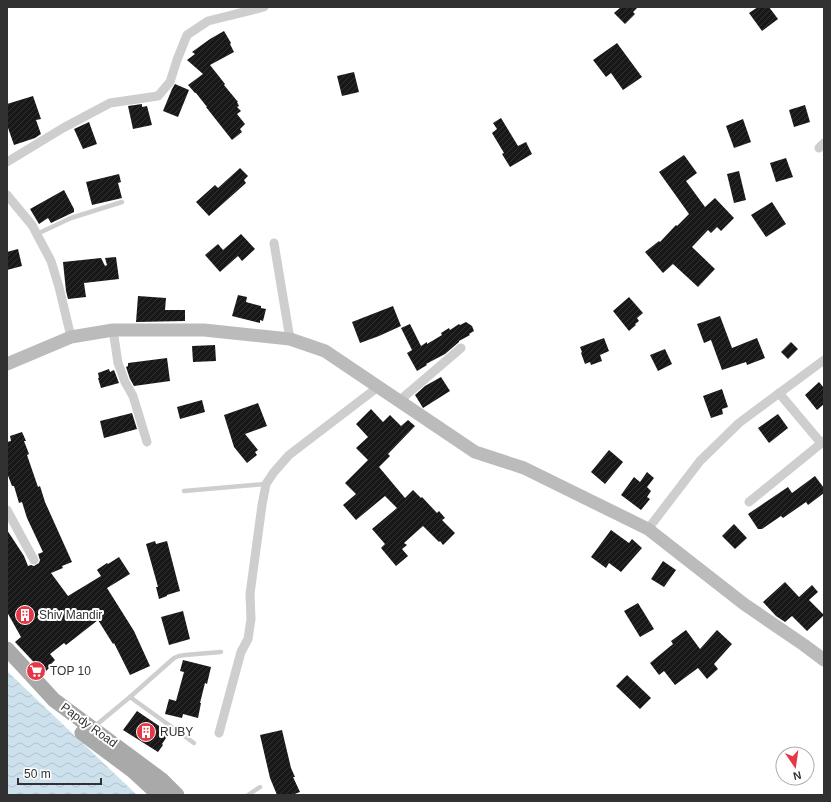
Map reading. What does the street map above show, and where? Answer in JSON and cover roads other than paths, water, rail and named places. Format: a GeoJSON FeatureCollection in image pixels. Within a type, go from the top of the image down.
{"type":"FeatureCollection","features":[{"type":"Feature","properties":{"kind":"main road"},"geometry":{"type":"LineString","coordinates":[[7,364],[71,337],[113,330],[204,330],[290,339],[325,352],[475,452],[524,468],[648,529],[744,604],[824,660]]}},
{"type":"Feature","properties":{"kind":"main road","name":"Papdy Road"},"geometry":{"type":"LineString","coordinates":[[7,649],[54,700],[162,780],[176,795]]}},
{"type":"Feature","properties":{"kind":"main road"},"geometry":{"type":"LineString","coordinates":[[7,662],[41,700],[133,771],[159,795]]}},
{"type":"Feature","properties":{"kind":"street"},"geometry":{"type":"LineString","coordinates":[[7,162],[63,128],[110,103],[158,96],[170,82],[187,35],[208,21],[255,8],[264,7]]}},
{"type":"Feature","properties":{"kind":"street"},"geometry":{"type":"LineString","coordinates":[[7,195],[32,225],[51,261],[71,337]]}},
{"type":"Feature","properties":{"kind":"street"},"geometry":{"type":"LineString","coordinates":[[274,243],[290,339]]}},
{"type":"Feature","properties":{"kind":"street"},"geometry":{"type":"LineString","coordinates":[[113,330],[118,363],[125,382],[133,396],[147,442]]}},
{"type":"Feature","properties":{"kind":"street"},"geometry":{"type":"LineString","coordinates":[[399,401],[461,348]]}},
{"type":"Feature","properties":{"kind":"street"},"geometry":{"type":"LineString","coordinates":[[648,529],[700,461],[738,423],[824,360]]}},
{"type":"Feature","properties":{"kind":"street"},"geometry":{"type":"LineString","coordinates":[[219,733],[241,652],[248,639],[251,619],[250,594],[266,484],[289,455],[378,387]]}},
{"type":"Feature","properties":{"kind":"street"},"geometry":{"type":"LineString","coordinates":[[749,502],[822,442],[780,393]]}},
{"type":"Feature","properties":{"kind":"street"},"geometry":{"type":"LineString","coordinates":[[7,510],[34,560]]}},
{"type":"Feature","properties":{"kind":"lane"},"geometry":{"type":"LineString","coordinates":[[37,234],[71,218],[122,202]]}},
{"type":"Feature","properties":{"kind":"lane"},"geometry":{"type":"LineString","coordinates":[[184,491],[266,484]]}},
{"type":"Feature","properties":{"kind":"lane"},"geometry":{"type":"LineString","coordinates":[[92,728],[174,658],[179,656],[221,652]]}},
{"type":"Feature","properties":{"kind":"lane"},"geometry":{"type":"LineString","coordinates":[[130,697],[194,743]]}},
{"type":"Feature","properties":{"kind":"lane"},"geometry":{"type":"LineString","coordinates":[[248,795],[260,787]]}},
{"type":"Feature","properties":{"kind":"water"},"geometry":{"type":"Polygon","coordinates":[[[7,671],[137,795],[7,795],[7,671]]]}},
{"type":"Feature","properties":{"kind":"place","name":"Shiv Mandir"},"geometry":{"type":"Point","coordinates":[25,615]}},
{"type":"Feature","properties":{"kind":"place","name":"TOP 10"},"geometry":{"type":"Point","coordinates":[36,671]}},
{"type":"Feature","properties":{"kind":"place","name":"RUBY"},"geometry":{"type":"Point","coordinates":[146,732]}}]}
